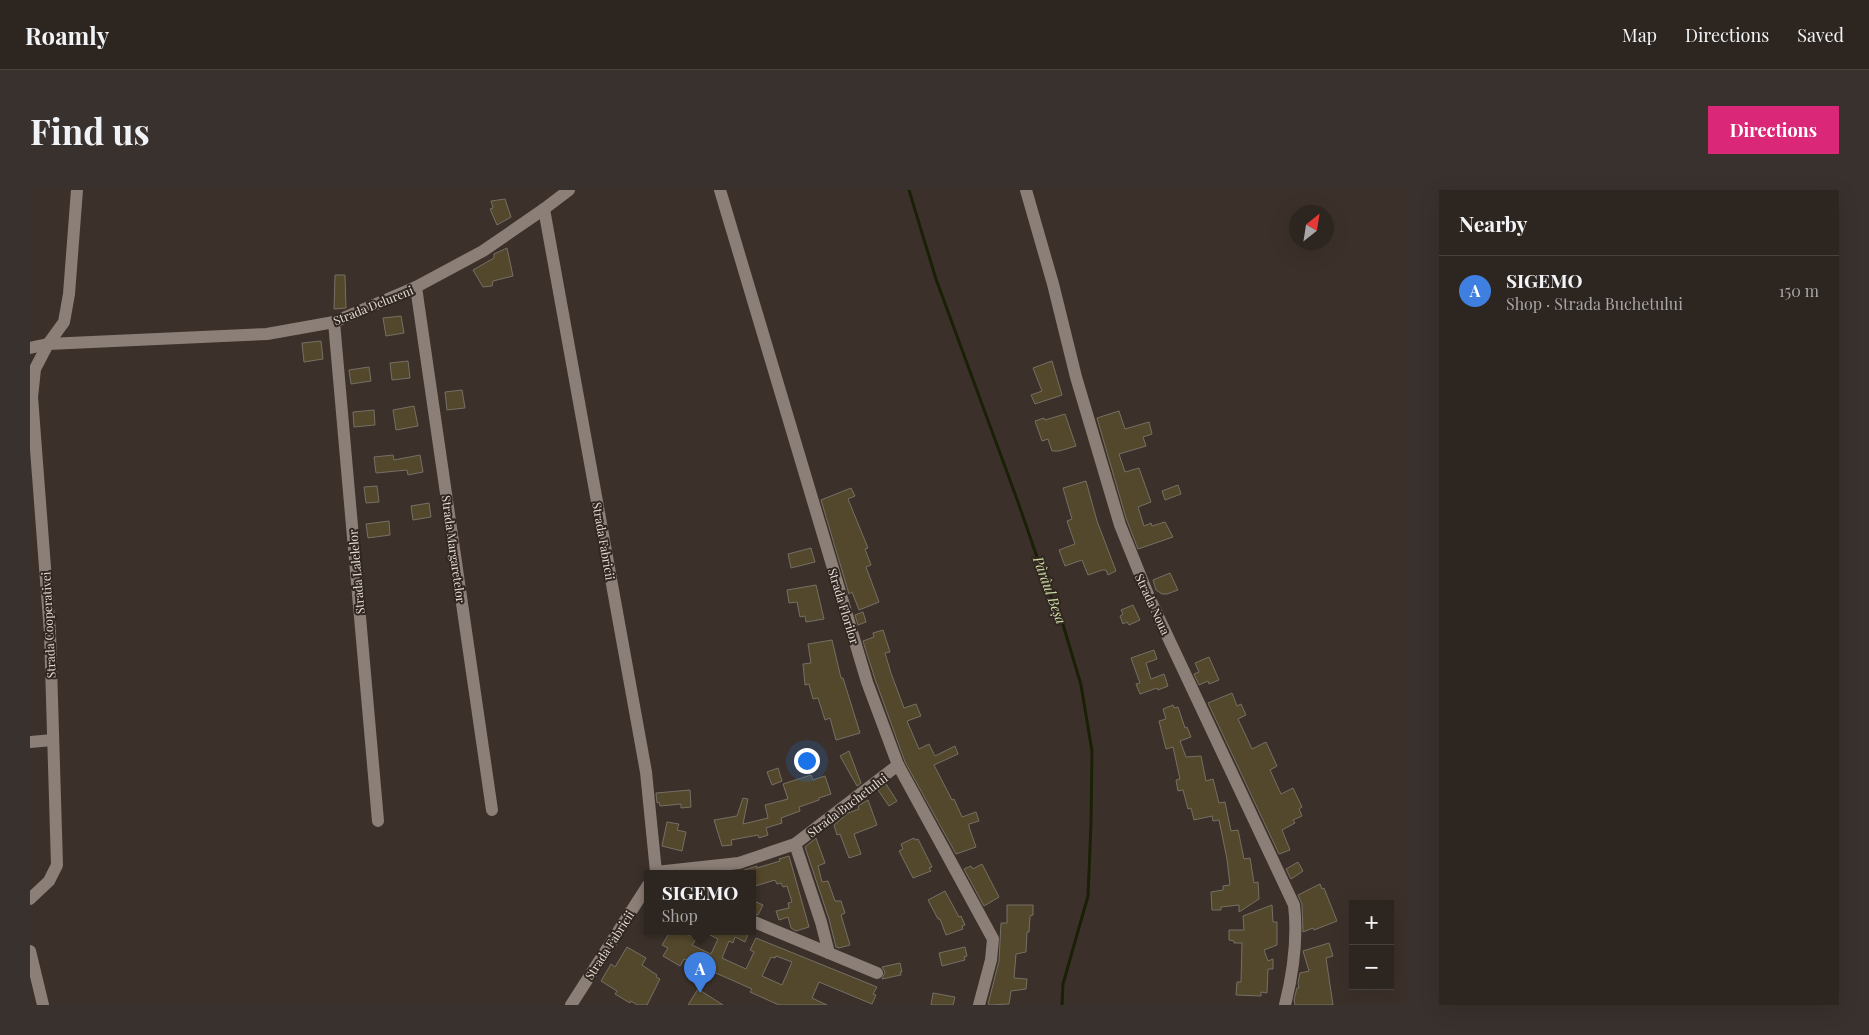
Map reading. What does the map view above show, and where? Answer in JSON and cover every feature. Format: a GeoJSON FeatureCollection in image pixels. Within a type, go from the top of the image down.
{"type":"FeatureCollection","features":[{"type":"Feature","properties":{"kind":"street","name":"Strada Cooperativei"},"geometry":{"type":"LineString","coordinates":[[30,900],[49,881],[57,865],[50,633],[32,397],[35,369],[48,344],[64,322],[69,294],[77,190]]}},
{"type":"Feature","properties":{"kind":"street","name":"Strada Delureni"},"geometry":{"type":"LineString","coordinates":[[30,348],[48,344],[267,334],[334,322],[416,287],[483,251],[569,190]]}},
{"type":"Feature","properties":{"kind":"street","name":"Strada Florilor"},"geometry":{"type":"LineString","coordinates":[[720,190],[866,682],[898,765],[993,939],[992,960],[979,1005]]}},
{"type":"Feature","properties":{"kind":"street","name":"Strada Noua"},"geometry":{"type":"LineString","coordinates":[[1026,190],[1053,284],[1076,377],[1120,526],[1149,597],[1294,905],[1296,924],[1294,958],[1285,1005]]}},
{"type":"Feature","properties":{"kind":"street","name":"Strada Fabricii"},"geometry":{"type":"LineString","coordinates":[[544,209],[646,772],[655,870]]}},
{"type":"Feature","properties":{"kind":"street","name":"Strada Margaretelor"},"geometry":{"type":"LineString","coordinates":[[416,287],[492,810]]}},
{"type":"Feature","properties":{"kind":"street","name":"Strada Lalelelor"},"geometry":{"type":"LineString","coordinates":[[334,322],[378,821]]}},
{"type":"Feature","properties":{"kind":"street"},"geometry":{"type":"LineString","coordinates":[[30,742],[53,740]]}},
{"type":"Feature","properties":{"kind":"street","name":"Strada Buchetului"},"geometry":{"type":"LineString","coordinates":[[680,870],[739,863],[795,844],[898,765]]}},
{"type":"Feature","properties":{"kind":"street","name":"Strada Buchetului"},"geometry":{"type":"LineString","coordinates":[[795,844],[821,922],[829,953]]}},
{"type":"Feature","properties":{"kind":"street","name":"Strada Fabricii"},"geometry":{"type":"LineString","coordinates":[[571,1005],[644,891]]}},
{"type":"Feature","properties":{"kind":"street"},"geometry":{"type":"LineString","coordinates":[[756,923],[877,973]]}},
{"type":"Feature","properties":{"kind":"street"},"geometry":{"type":"LineString","coordinates":[[30,952],[43,1005]]}},
{"type":"Feature","properties":{"kind":"building"},"geometry":{"type":"Polygon","coordinates":[[[505,199],[511,217],[497,225],[490,209],[493,208],[491,201],[505,199]]]}},
{"type":"Feature","properties":{"kind":"building"},"geometry":{"type":"Polygon","coordinates":[[[507,248],[513,276],[493,281],[492,286],[483,287],[473,270],[494,258],[494,254],[507,248]]]}},
{"type":"Feature","properties":{"kind":"building"},"geometry":{"type":"Polygon","coordinates":[[[335,275],[345,275],[346,308],[334,309],[335,275]]]}},
{"type":"Feature","properties":{"kind":"building"},"geometry":{"type":"Polygon","coordinates":[[[401,316],[404,333],[386,336],[383,318],[401,316]]]}},
{"type":"Feature","properties":{"kind":"building"},"geometry":{"type":"Polygon","coordinates":[[[321,341],[323,359],[304,362],[302,343],[321,341]]]}},
{"type":"Feature","properties":{"kind":"building"},"geometry":{"type":"Polygon","coordinates":[[[408,361],[410,378],[392,380],[390,363],[408,361]]]}},
{"type":"Feature","properties":{"kind":"building"},"geometry":{"type":"Polygon","coordinates":[[[1052,361],[1062,395],[1035,404],[1031,395],[1042,391],[1033,368],[1052,361]]]}},
{"type":"Feature","properties":{"kind":"building"},"geometry":{"type":"Polygon","coordinates":[[[369,367],[371,381],[351,384],[349,370],[369,367]]]}},
{"type":"Feature","properties":{"kind":"building"},"geometry":{"type":"Polygon","coordinates":[[[462,390],[465,408],[447,410],[445,392],[462,390]]]}},
{"type":"Feature","properties":{"kind":"building"},"geometry":{"type":"Polygon","coordinates":[[[414,406],[418,426],[396,430],[393,410],[414,406]]]}},
{"type":"Feature","properties":{"kind":"building"},"geometry":{"type":"Polygon","coordinates":[[[374,410],[375,425],[354,427],[353,412],[374,410]]]}},
{"type":"Feature","properties":{"kind":"building"},"geometry":{"type":"Polygon","coordinates":[[[1119,411],[1125,429],[1149,422],[1152,434],[1143,437],[1146,446],[1119,454],[1125,472],[1139,468],[1151,502],[1138,507],[1144,526],[1151,523],[1152,526],[1165,522],[1173,537],[1138,549],[1126,518],[1097,418],[1119,411]]]}},
{"type":"Feature","properties":{"kind":"building"},"geometry":{"type":"Polygon","coordinates":[[[1065,414],[1076,446],[1052,451],[1048,439],[1042,441],[1035,421],[1065,414]]]}},
{"type":"Feature","properties":{"kind":"building"},"geometry":{"type":"Polygon","coordinates":[[[393,455],[394,460],[420,455],[423,472],[408,475],[407,470],[376,473],[374,457],[393,455]]]}},
{"type":"Feature","properties":{"kind":"building"},"geometry":{"type":"Polygon","coordinates":[[[1086,481],[1097,521],[1116,571],[1108,575],[1106,570],[1102,570],[1088,575],[1082,560],[1065,566],[1059,550],[1075,544],[1067,521],[1072,519],[1063,488],[1086,481]]]}},
{"type":"Feature","properties":{"kind":"building"},"geometry":{"type":"Polygon","coordinates":[[[1178,485],[1181,494],[1165,500],[1162,491],[1178,485]]]}},
{"type":"Feature","properties":{"kind":"building"},"geometry":{"type":"Polygon","coordinates":[[[377,486],[379,502],[366,503],[364,487],[377,486]]]}},
{"type":"Feature","properties":{"kind":"building"},"geometry":{"type":"Polygon","coordinates":[[[851,488],[855,496],[848,499],[868,548],[865,549],[871,565],[866,567],[879,602],[859,610],[852,592],[849,594],[821,500],[851,488]]]}},
{"type":"Feature","properties":{"kind":"building"},"geometry":{"type":"Polygon","coordinates":[[[429,503],[431,517],[413,520],[411,506],[429,503]]]}},
{"type":"Feature","properties":{"kind":"building"},"geometry":{"type":"Polygon","coordinates":[[[389,521],[390,535],[368,538],[366,524],[389,521]]]}},
{"type":"Feature","properties":{"kind":"building"},"geometry":{"type":"Polygon","coordinates":[[[811,548],[815,562],[791,568],[788,554],[811,548]]]}},
{"type":"Feature","properties":{"kind":"building"},"geometry":{"type":"Polygon","coordinates":[[[1170,573],[1178,590],[1162,594],[1156,590],[1153,580],[1170,573]]]}},
{"type":"Feature","properties":{"kind":"building"},"geometry":{"type":"Polygon","coordinates":[[[816,585],[824,619],[806,622],[805,616],[800,617],[797,602],[789,603],[787,590],[816,585]]]}},
{"type":"Feature","properties":{"kind":"building"},"geometry":{"type":"Polygon","coordinates":[[[1133,605],[1140,620],[1129,625],[1127,622],[1123,624],[1120,616],[1123,614],[1121,610],[1133,605]]]}},
{"type":"Feature","properties":{"kind":"building"},"geometry":{"type":"Polygon","coordinates":[[[863,612],[866,622],[858,625],[855,615],[863,612]]]}},
{"type":"Feature","properties":{"kind":"building"},"geometry":{"type":"Polygon","coordinates":[[[883,630],[890,652],[885,653],[904,708],[916,704],[921,716],[907,721],[919,749],[929,744],[935,756],[955,746],[958,754],[934,765],[962,817],[976,812],[979,821],[969,824],[969,827],[976,847],[956,854],[905,762],[863,641],[874,637],[873,633],[883,630]]]}},
{"type":"Feature","properties":{"kind":"building"},"geometry":{"type":"Polygon","coordinates":[[[832,640],[841,678],[843,678],[860,733],[836,740],[830,718],[825,720],[818,698],[813,699],[809,684],[805,685],[803,664],[811,663],[808,644],[832,640]]]}},
{"type":"Feature","properties":{"kind":"building"},"geometry":{"type":"Polygon","coordinates":[[[1154,650],[1157,659],[1146,663],[1151,679],[1164,674],[1168,686],[1140,694],[1136,684],[1140,683],[1131,658],[1154,650]]]}},
{"type":"Feature","properties":{"kind":"building"},"geometry":{"type":"Polygon","coordinates":[[[1209,657],[1219,680],[1209,684],[1208,681],[1199,685],[1194,674],[1199,672],[1195,663],[1209,657]]]}},
{"type":"Feature","properties":{"kind":"building"},"geometry":{"type":"Polygon","coordinates":[[[1232,693],[1237,706],[1241,704],[1246,715],[1238,719],[1252,749],[1266,742],[1277,766],[1270,770],[1281,794],[1293,788],[1302,807],[1299,809],[1302,816],[1293,820],[1295,823],[1282,830],[1290,850],[1279,854],[1208,703],[1232,693]]]}},
{"type":"Feature","properties":{"kind":"building"},"geometry":{"type":"Polygon","coordinates":[[[1173,705],[1174,708],[1178,707],[1185,728],[1187,727],[1191,737],[1180,741],[1186,757],[1201,756],[1206,781],[1213,779],[1219,803],[1225,802],[1231,831],[1238,830],[1244,859],[1250,858],[1254,883],[1258,882],[1259,899],[1239,912],[1239,905],[1221,907],[1221,910],[1212,910],[1211,892],[1223,890],[1223,886],[1230,885],[1227,859],[1219,820],[1213,821],[1212,816],[1194,820],[1191,808],[1188,809],[1183,790],[1178,791],[1176,780],[1180,779],[1173,747],[1166,749],[1159,721],[1166,719],[1163,709],[1173,705]]]}},
{"type":"Feature","properties":{"kind":"building"},"geometry":{"type":"Polygon","coordinates":[[[849,751],[861,783],[857,786],[840,756],[849,751]]]}},
{"type":"Feature","properties":{"kind":"building"},"geometry":{"type":"Polygon","coordinates":[[[778,768],[782,781],[772,785],[767,772],[778,768]]]}},
{"type":"Feature","properties":{"kind":"building"},"geometry":{"type":"Polygon","coordinates":[[[811,775],[813,780],[825,776],[831,794],[799,807],[800,811],[781,818],[782,823],[766,828],[768,835],[759,838],[758,835],[731,840],[732,845],[722,846],[714,820],[737,816],[743,798],[748,799],[743,824],[768,818],[765,805],[788,799],[783,784],[811,775]]]}},
{"type":"Feature","properties":{"kind":"building"},"geometry":{"type":"Polygon","coordinates":[[[886,784],[897,801],[889,806],[878,790],[886,784]]]}},
{"type":"Feature","properties":{"kind":"building"},"geometry":{"type":"Polygon","coordinates":[[[690,790],[691,807],[681,808],[681,804],[660,806],[659,802],[657,803],[656,793],[690,790]]]}},
{"type":"Feature","properties":{"kind":"building"},"geometry":{"type":"Polygon","coordinates":[[[868,800],[877,825],[854,834],[861,854],[849,858],[840,834],[837,835],[834,825],[848,813],[859,809],[858,806],[868,800]]]}},
{"type":"Feature","properties":{"kind":"building"},"geometry":{"type":"Polygon","coordinates":[[[667,822],[679,824],[677,830],[686,832],[682,851],[662,846],[667,822]]]}},
{"type":"Feature","properties":{"kind":"building"},"geometry":{"type":"Polygon","coordinates":[[[816,838],[825,863],[818,866],[822,882],[828,881],[835,901],[841,901],[845,913],[841,915],[850,945],[839,948],[836,947],[829,919],[805,847],[816,838]]]}},
{"type":"Feature","properties":{"kind":"building"},"geometry":{"type":"Polygon","coordinates":[[[914,838],[915,840],[918,839],[932,867],[929,868],[931,871],[913,878],[899,851],[903,849],[901,844],[914,838]]]}},
{"type":"Feature","properties":{"kind":"building"},"geometry":{"type":"Polygon","coordinates":[[[789,856],[809,927],[796,931],[791,928],[788,917],[779,920],[776,911],[789,908],[788,903],[792,902],[787,886],[783,887],[781,883],[777,884],[775,880],[756,886],[756,870],[744,870],[780,861],[779,859],[789,856]]]}},
{"type":"Feature","properties":{"kind":"building"},"geometry":{"type":"Polygon","coordinates":[[[1298,862],[1303,871],[1291,879],[1286,869],[1298,862]]]}},
{"type":"Feature","properties":{"kind":"building"},"geometry":{"type":"Polygon","coordinates":[[[982,864],[999,897],[984,906],[964,869],[971,866],[973,869],[982,864]]]}},
{"type":"Feature","properties":{"kind":"building"},"geometry":{"type":"Polygon","coordinates":[[[1320,884],[1322,889],[1324,888],[1337,921],[1303,932],[1302,904],[1298,895],[1320,884]]]}},
{"type":"Feature","properties":{"kind":"building"},"geometry":{"type":"Polygon","coordinates":[[[945,891],[965,925],[962,926],[963,929],[946,935],[940,919],[938,919],[928,900],[945,891]]]}},
{"type":"Feature","properties":{"kind":"building"},"geometry":{"type":"Polygon","coordinates":[[[756,902],[763,905],[758,915],[756,914],[756,902]]]}},
{"type":"Feature","properties":{"kind":"building"},"geometry":{"type":"Polygon","coordinates":[[[1007,905],[1033,905],[1033,915],[1030,916],[1029,932],[1027,932],[1026,952],[1016,954],[1014,978],[1027,979],[1026,989],[1011,991],[1009,1004],[990,1005],[988,1004],[999,961],[1001,923],[1007,923],[1007,905]]]}},
{"type":"Feature","properties":{"kind":"building"},"geometry":{"type":"Polygon","coordinates":[[[1272,905],[1273,922],[1277,922],[1277,945],[1264,950],[1268,961],[1273,959],[1273,969],[1268,969],[1267,993],[1261,992],[1261,996],[1236,995],[1237,982],[1241,982],[1242,943],[1234,943],[1234,941],[1229,940],[1229,930],[1244,930],[1243,916],[1272,905]]]}},
{"type":"Feature","properties":{"kind":"building"},"geometry":{"type":"Polygon","coordinates":[[[668,935],[689,935],[696,939],[692,945],[711,954],[718,939],[710,935],[748,935],[745,942],[735,937],[733,943],[729,941],[722,958],[746,969],[754,952],[750,950],[756,938],[877,987],[873,994],[876,995],[872,1004],[819,982],[812,998],[827,1005],[779,1005],[750,992],[752,989],[684,959],[680,966],[663,956],[668,948],[662,945],[668,935]],[[776,956],[775,958],[771,957],[762,976],[782,985],[792,962],[776,956]]]}},
{"type":"Feature","properties":{"kind":"building"},"geometry":{"type":"Polygon","coordinates":[[[1329,943],[1333,956],[1326,958],[1333,1005],[1295,1005],[1294,1000],[1297,988],[1299,988],[1300,973],[1309,971],[1303,951],[1329,943]]]}},
{"type":"Feature","properties":{"kind":"building"},"geometry":{"type":"Polygon","coordinates":[[[627,947],[646,958],[642,965],[660,979],[647,1005],[637,1005],[631,1001],[630,1003],[615,994],[617,991],[601,981],[611,964],[615,967],[627,947]]]}},
{"type":"Feature","properties":{"kind":"building"},"geometry":{"type":"Polygon","coordinates":[[[965,947],[967,956],[964,957],[965,960],[942,966],[939,953],[965,947]]]}},
{"type":"Feature","properties":{"kind":"building"},"geometry":{"type":"Polygon","coordinates":[[[900,963],[901,975],[882,979],[885,972],[882,967],[900,963]]]}},
{"type":"Feature","properties":{"kind":"building"},"geometry":{"type":"Polygon","coordinates":[[[698,989],[723,1005],[688,1005],[698,989]]]}},
{"type":"Feature","properties":{"kind":"building"},"geometry":{"type":"Polygon","coordinates":[[[933,993],[955,997],[953,1005],[931,1005],[933,993]]]}},
{"type":"Feature","properties":{"kind":"waterway","name":"Pârâul Beșa"},"geometry":{"type":"LineString","coordinates":[[909,190],[936,279],[1049,592],[1062,621],[1081,685],[1092,751],[1088,896],[1063,984],[1062,1005]]}},
{"type":"Feature","properties":{"kind":"place","name":"SIGEMO"},"geometry":{"type":"Point","coordinates":[700,993]}}]}
